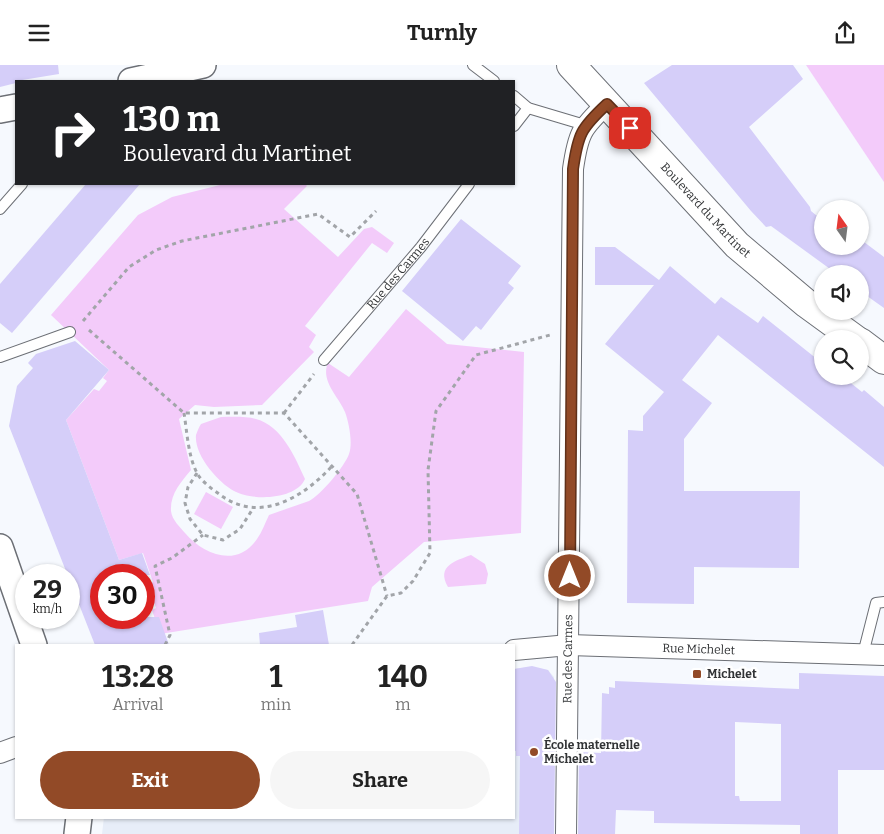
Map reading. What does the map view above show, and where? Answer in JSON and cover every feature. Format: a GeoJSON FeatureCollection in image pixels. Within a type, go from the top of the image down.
{"type":"FeatureCollection","features":[{"type":"Feature","properties":{"kind":"main road","name":"Boulevard du Martinet"},"geometry":{"type":"LineString","coordinates":[[571,65],[737,245],[807,304],[843,330]]}},
{"type":"Feature","properties":{"kind":"main road"},"geometry":{"type":"LineString","coordinates":[[869,349],[884,360]]}},
{"type":"Feature","properties":{"kind":"street"},"geometry":{"type":"LineString","coordinates":[[136,80],[203,65]]}},
{"type":"Feature","properties":{"kind":"street","name":"Rue des Carmes"},"geometry":{"type":"LineString","coordinates":[[566,834],[573,169],[576,149],[584,125],[607,104]]}},
{"type":"Feature","properties":{"kind":"street"},"geometry":{"type":"LineString","coordinates":[[0,110],[15,107]]}},
{"type":"Feature","properties":{"kind":"street"},"geometry":{"type":"LineString","coordinates":[[0,547],[34,644]]}},
{"type":"Feature","properties":{"kind":"street","name":"Rue Michelet"},"geometry":{"type":"LineString","coordinates":[[515,650],[568,645],[884,655]]}},
{"type":"Feature","properties":{"kind":"street"},"geometry":{"type":"LineString","coordinates":[[0,753],[15,747]]}},
{"type":"Feature","properties":{"kind":"street"},"geometry":{"type":"LineString","coordinates":[[77,834],[79,819]]}},
{"type":"Feature","properties":{"kind":"lane"},"geometry":{"type":"LineString","coordinates":[[473,65],[493,80]]}},
{"type":"Feature","properties":{"kind":"lane"},"geometry":{"type":"LineString","coordinates":[[515,98],[528,107],[584,125]]}},
{"type":"Feature","properties":{"kind":"lane"},"geometry":{"type":"LineString","coordinates":[[515,125],[528,107]]}},
{"type":"Feature","properties":{"kind":"lane"},"geometry":{"type":"LineString","coordinates":[[0,209],[21,185]]}},
{"type":"Feature","properties":{"kind":"lane","name":"Rue des Carmes"},"geometry":{"type":"LineString","coordinates":[[324,361],[421,247],[468,185]]}},
{"type":"Feature","properties":{"kind":"lane"},"geometry":{"type":"LineString","coordinates":[[0,357],[70,332]]}},
{"type":"Feature","properties":{"kind":"lane"},"geometry":{"type":"LineString","coordinates":[[863,654],[876,603],[884,602]]}},
{"type":"Feature","properties":{"kind":"path"},"geometry":{"type":"LineString","coordinates":[[70,332],[81,323],[129,267],[156,250],[182,241],[318,214],[350,237],[376,211]]}},
{"type":"Feature","properties":{"kind":"path"},"geometry":{"type":"LineString","coordinates":[[81,323],[184,413],[197,473],[224,498],[254,507],[266,507],[294,499],[316,485],[333,465]]}},
{"type":"Feature","properties":{"kind":"path"},"geometry":{"type":"LineString","coordinates":[[353,644],[386,596],[401,593],[430,553],[428,470],[436,411],[476,355],[571,329]]}},
{"type":"Feature","properties":{"kind":"path"},"geometry":{"type":"LineString","coordinates":[[284,413],[324,361]]}},
{"type":"Feature","properties":{"kind":"path"},"geometry":{"type":"LineString","coordinates":[[184,413],[284,413],[357,493],[386,596]]}},
{"type":"Feature","properties":{"kind":"path"},"geometry":{"type":"LineString","coordinates":[[197,473],[188,487],[185,503],[190,519],[203,535],[223,540],[240,529],[254,507]]}},
{"type":"Feature","properties":{"kind":"path"},"geometry":{"type":"LineString","coordinates":[[166,644],[170,635],[155,566],[172,558],[203,535]]}},
{"type":"Feature","properties":{"kind":"shaded area"},"geometry":{"type":"Polygon","coordinates":[[[806,65],[884,65],[884,182],[806,65]]]}},
{"type":"Feature","properties":{"kind":"shaded area"},"geometry":{"type":"Polygon","coordinates":[[[220,185],[306,185],[284,209],[338,257],[364,229],[372,227],[394,243],[387,253],[372,243],[305,326],[316,335],[309,347],[314,352],[262,405],[214,407],[195,405],[179,419],[191,470],[172,499],[171,511],[179,526],[193,541],[211,552],[221,555],[230,556],[240,553],[249,548],[257,539],[269,515],[309,501],[332,480],[347,459],[351,439],[345,412],[331,389],[326,376],[328,363],[349,377],[406,309],[447,344],[524,352],[521,533],[424,542],[372,587],[368,601],[160,634],[155,619],[155,564],[147,564],[143,553],[119,560],[66,420],[94,389],[99,391],[107,381],[103,378],[109,370],[51,315],[138,215],[172,197],[220,185]]]}},
{"type":"Feature","properties":{"kind":"shaded area"},"geometry":{"type":"Polygon","coordinates":[[[221,417],[252,418],[273,428],[292,452],[301,470],[305,479],[300,486],[283,495],[273,497],[251,496],[234,491],[214,475],[199,451],[196,435],[201,424],[221,417]]]}},
{"type":"Feature","properties":{"kind":"shaded area"},"geometry":{"type":"Polygon","coordinates":[[[206,492],[233,507],[221,529],[194,514],[206,492]]]}},
{"type":"Feature","properties":{"kind":"shaded area"},"geometry":{"type":"Polygon","coordinates":[[[471,555],[485,564],[488,574],[486,584],[448,587],[444,574],[446,569],[454,562],[471,555]]]}},
{"type":"Feature","properties":{"kind":"shaded area","name":"École maternelle Michelet"},"geometry":{"type":"Polygon","coordinates":[[[530,667],[548,670],[554,677],[553,834],[102,834],[104,819],[515,819],[515,669],[530,667]]]}},
{"type":"Feature","properties":{"kind":"building"},"geometry":{"type":"Polygon","coordinates":[[[0,65],[58,65],[59,74],[15,80],[15,83],[0,87],[0,65]]]}},
{"type":"Feature","properties":{"kind":"building"},"geometry":{"type":"Polygon","coordinates":[[[672,65],[793,65],[803,79],[749,127],[814,213],[814,255],[869,255],[869,246],[884,257],[884,308],[869,297],[869,265],[825,265],[771,226],[766,227],[644,83],[672,65]]]}},
{"type":"Feature","properties":{"kind":"building"},"geometry":{"type":"Polygon","coordinates":[[[85,185],[139,185],[12,333],[0,323],[0,284],[85,185]]]}},
{"type":"Feature","properties":{"kind":"building"},"geometry":{"type":"Polygon","coordinates":[[[461,219],[521,266],[508,283],[514,288],[481,330],[476,326],[463,341],[402,291],[461,219]]]}},
{"type":"Feature","properties":{"kind":"building"},"geometry":{"type":"Polygon","coordinates":[[[595,247],[615,247],[659,280],[670,266],[715,304],[721,297],[758,323],[763,316],[814,357],[814,385],[853,385],[862,392],[864,390],[884,407],[884,467],[718,335],[682,380],[712,403],[684,439],[684,491],[800,491],[799,568],[694,567],[694,604],[627,603],[628,430],[643,431],[643,416],[664,392],[605,344],[654,285],[595,285],[595,247]]]}},
{"type":"Feature","properties":{"kind":"building"},"geometry":{"type":"Polygon","coordinates":[[[75,341],[109,370],[66,420],[119,560],[142,553],[146,564],[90,564],[90,629],[155,629],[155,617],[159,617],[169,644],[95,644],[80,607],[80,564],[63,564],[9,426],[17,386],[33,368],[28,363],[36,354],[75,341]]]}},
{"type":"Feature","properties":{"kind":"building"},"geometry":{"type":"Polygon","coordinates":[[[323,610],[329,644],[260,644],[259,633],[297,627],[295,615],[323,610]]]}},
{"type":"Feature","properties":{"kind":"building","name":"École maternelle Michelet"},"geometry":{"type":"Polygon","coordinates":[[[532,666],[548,670],[556,682],[554,834],[519,834],[520,756],[516,756],[515,751],[515,669],[532,666]]]}},
{"type":"Feature","properties":{"kind":"building"},"geometry":{"type":"Polygon","coordinates":[[[799,673],[884,676],[884,770],[838,770],[838,834],[800,834],[800,825],[654,823],[654,811],[616,810],[615,834],[578,834],[579,752],[601,753],[602,693],[609,694],[609,687],[615,688],[615,681],[799,689],[799,673]],[[735,722],[735,796],[739,796],[740,801],[781,801],[781,724],[735,722]]]}},
{"type":"Feature","properties":{"kind":"place","name":"Michelet"},"geometry":{"type":"Point","coordinates":[697,674]}},
{"type":"Feature","properties":{"kind":"place","name":"École maternelle Michelet"},"geometry":{"type":"Point","coordinates":[534,752]}},
{"type":"Feature","properties":{"kind":"route"},"geometry":{"type":"LineString","coordinates":[[570,576],[573,169],[576,149],[584,125],[607,104],[630,128]]}}]}
